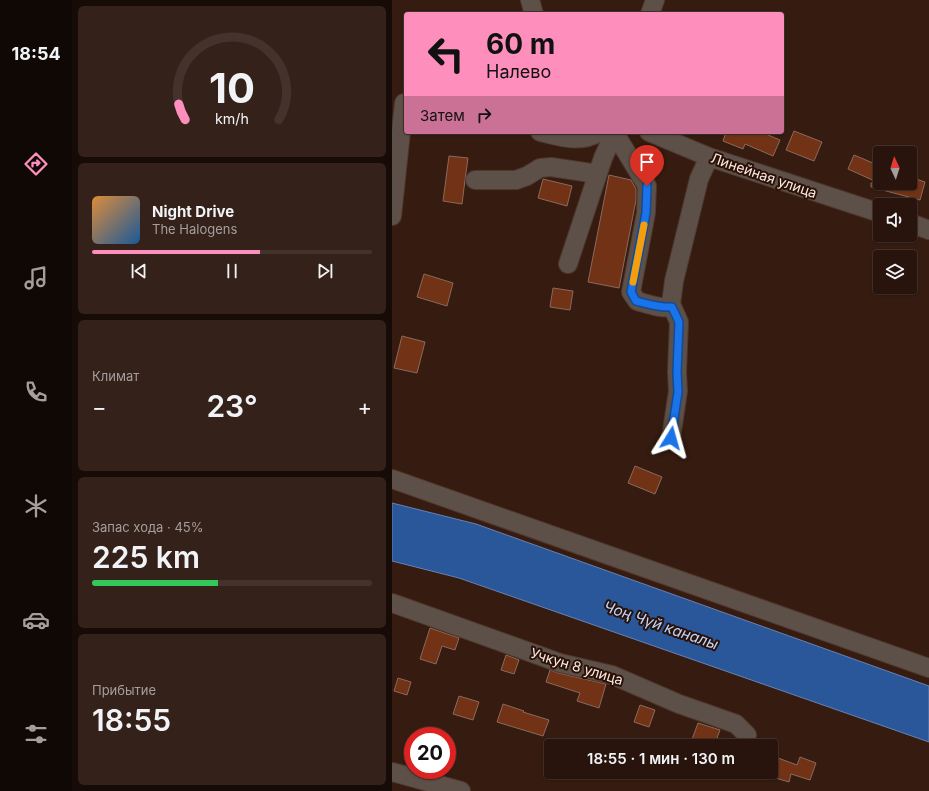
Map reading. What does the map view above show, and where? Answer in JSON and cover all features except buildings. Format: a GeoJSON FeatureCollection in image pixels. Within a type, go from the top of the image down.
{"type":"FeatureCollection","features":[{"type":"Feature","properties":{"kind":"street"},"geometry":{"type":"LineString","coordinates":[[530,0],[533,12]]}},
{"type":"Feature","properties":{"kind":"street"},"geometry":{"type":"LineString","coordinates":[[651,12],[655,0]]}},
{"type":"Feature","properties":{"kind":"street"},"geometry":{"type":"LineString","coordinates":[[392,216],[401,102]]}},
{"type":"Feature","properties":{"kind":"street"},"geometry":{"type":"LineString","coordinates":[[549,134],[568,138],[584,139],[603,134]]}},
{"type":"Feature","properties":{"kind":"street"},"geometry":{"type":"LineString","coordinates":[[568,264],[603,158],[607,134]]}},
{"type":"Feature","properties":{"kind":"street"},"geometry":{"type":"LineString","coordinates":[[608,134],[647,186],[646,213],[631,292],[636,301],[649,305],[668,308],[672,307]]}},
{"type":"Feature","properties":{"kind":"street","name":"Линейная улица"},"geometry":{"type":"LineString","coordinates":[[654,134],[709,157],[873,211]]}},
{"type":"Feature","properties":{"kind":"street"},"geometry":{"type":"LineString","coordinates":[[671,438],[678,392],[677,372],[679,322],[671,304],[674,281],[699,179],[709,157]]}},
{"type":"Feature","properties":{"kind":"street"},"geometry":{"type":"LineString","coordinates":[[475,180],[516,180],[527,176],[540,168],[551,167],[598,174]]}},
{"type":"Feature","properties":{"kind":"street"},"geometry":{"type":"LineString","coordinates":[[917,226],[929,230]]}},
{"type":"Feature","properties":{"kind":"street"},"geometry":{"type":"LineString","coordinates":[[392,479],[929,668]]}},
{"type":"Feature","properties":{"kind":"street","name":"Учкун 8 улица"},"geometry":{"type":"LineString","coordinates":[[392,603],[560,662],[612,675],[679,704],[736,724],[747,735],[746,739]]}},
{"type":"Feature","properties":{"kind":"street"},"geometry":{"type":"LineString","coordinates":[[392,772],[461,791]]}},
{"type":"Feature","properties":{"kind":"water","name":"Чоң Чүй каналы"},"geometry":{"type":"Polygon","coordinates":[[[392,503],[476,524],[929,686],[929,742],[459,578],[392,561],[392,503]]]}},
{"type":"Feature","properties":{"kind":"slow traffic"},"geometry":{"type":"LineString","coordinates":[[633,282],[644,225]]}},
{"type":"Feature","properties":{"kind":"route"},"geometry":{"type":"LineString","coordinates":[[647,186],[646,213],[631,292],[636,301],[649,305],[668,308],[672,307],[679,322],[677,372],[678,392],[671,438]]}}]}
